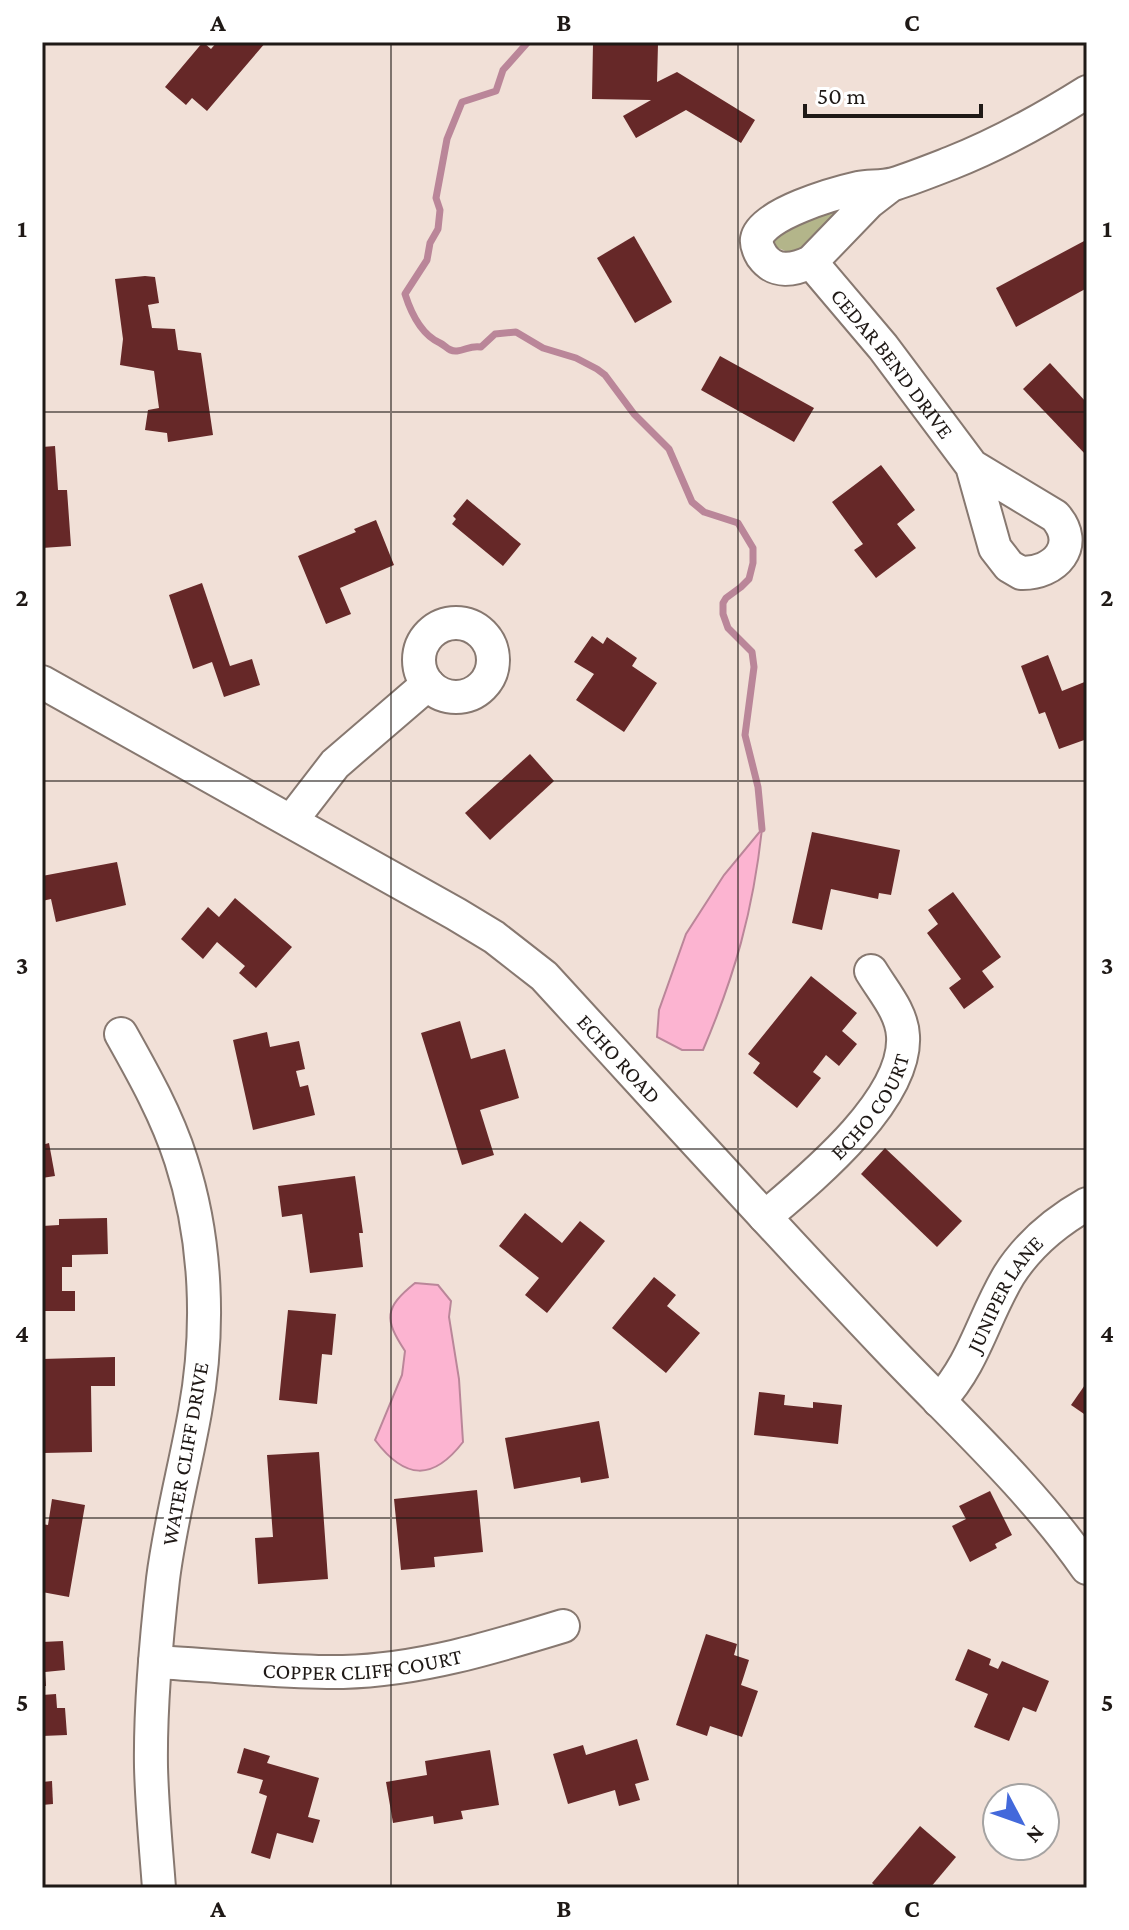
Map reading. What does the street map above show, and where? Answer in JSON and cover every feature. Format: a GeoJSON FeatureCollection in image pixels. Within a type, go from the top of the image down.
{"type":"FeatureCollection","features":[{"type":"Feature","properties":{"kind":"street"},"geometry":{"type":"LineString","coordinates":[[891,185],[858,188],[783,214],[761,230],[757,239],[759,250],[770,265],[788,270],[811,262],[869,202],[891,185],[990,145],[1087,92]]}},
{"type":"Feature","properties":{"kind":"street","name":"CEDAR BEND DRIVE"},"geometry":{"type":"LineString","coordinates":[[811,262],[883,347],[972,466]]}},
{"type":"Feature","properties":{"kind":"street","name":"ECHO ROAD"},"geometry":{"type":"LineString","coordinates":[[42,682],[456,914],[544,976],[1059,1530],[1087,1568]]}},
{"type":"Feature","properties":{"kind":"street"},"geometry":{"type":"LineString","coordinates":[[291,821],[335,764],[428,684]]}},
{"type":"Feature","properties":{"kind":"street","name":"ECHO COURT"},"geometry":{"type":"LineString","coordinates":[[765,1217],[844,1146],[896,1074],[903,1054],[904,1034],[895,1009],[871,971]]}},
{"type":"Feature","properties":{"kind":"street","name":"WATER CLIFF DRIVE"},"geometry":{"type":"LineString","coordinates":[[121,1034],[161,1108],[181,1161],[202,1271],[202,1366],[170,1534],[155,1662],[151,1766],[159,1888]]}},
{"type":"Feature","properties":{"kind":"street","name":"JUNIPER LANE"},"geometry":{"type":"LineString","coordinates":[[939,1401],[966,1368],[996,1299],[1021,1258],[1053,1226],[1087,1204]]}},
{"type":"Feature","properties":{"kind":"street","name":"COPPER CLIFF COURT"},"geometry":{"type":"LineString","coordinates":[[155,1662],[294,1671],[371,1670],[439,1661],[563,1626]]}},
{"type":"Feature","properties":{"kind":"green space"},"geometry":{"type":"Polygon","coordinates":[[[837,206],[842,210],[807,246],[790,253],[776,247],[774,237],[777,233],[837,206]]]}},
{"type":"Feature","properties":{"kind":"shaded area"},"geometry":{"type":"Polygon","coordinates":[[[762,829],[748,915],[724,995],[703,1050],[682,1050],[657,1037],[659,1010],[686,934],[724,875],[762,829]]]}},
{"type":"Feature","properties":{"kind":"shaded area"},"geometry":{"type":"Polygon","coordinates":[[[415,1283],[438,1285],[451,1301],[449,1317],[459,1379],[463,1442],[441,1464],[419,1471],[397,1463],[375,1440],[402,1375],[405,1351],[393,1330],[390,1314],[397,1300],[415,1283]]]}},
{"type":"Feature","properties":{"kind":"building"},"geometry":{"type":"Polygon","coordinates":[[[203,42],[211,49],[217,42],[266,42],[207,111],[192,98],[186,105],[165,87],[203,42]]]}},
{"type":"Feature","properties":{"kind":"building"},"geometry":{"type":"Polygon","coordinates":[[[593,43],[658,44],[657,82],[677,72],[755,120],[741,143],[686,110],[636,138],[623,116],[651,100],[592,99],[593,43]]]}},
{"type":"Feature","properties":{"kind":"building"},"geometry":{"type":"Polygon","coordinates":[[[634,236],[672,302],[635,323],[597,258],[634,236]]]}},
{"type":"Feature","properties":{"kind":"building"},"geometry":{"type":"Polygon","coordinates":[[[1086,240],[1087,288],[1016,327],[996,288],[1086,240]]]}},
{"type":"Feature","properties":{"kind":"building"},"geometry":{"type":"Polygon","coordinates":[[[155,277],[159,303],[148,305],[152,328],[175,329],[178,350],[201,353],[213,435],[168,442],[167,433],[145,430],[148,410],[159,408],[154,371],[120,365],[123,339],[115,279],[155,277]]]}},
{"type":"Feature","properties":{"kind":"building"},"geometry":{"type":"Polygon","coordinates":[[[720,356],[814,408],[794,442],[701,390],[720,356]]]}},
{"type":"Feature","properties":{"kind":"building"},"geometry":{"type":"Polygon","coordinates":[[[1050,363],[1087,403],[1087,456],[1023,389],[1050,363]]]}},
{"type":"Feature","properties":{"kind":"building"},"geometry":{"type":"Polygon","coordinates":[[[55,446],[58,490],[67,490],[71,546],[42,548],[42,447],[55,446]]]}},
{"type":"Feature","properties":{"kind":"building"},"geometry":{"type":"Polygon","coordinates":[[[881,465],[915,510],[897,524],[916,548],[876,578],[854,550],[863,544],[832,502],[881,465]]]}},
{"type":"Feature","properties":{"kind":"building"},"geometry":{"type":"Polygon","coordinates":[[[467,499],[521,544],[503,566],[452,524],[456,519],[453,516],[467,499]]]}},
{"type":"Feature","properties":{"kind":"building"},"geometry":{"type":"Polygon","coordinates":[[[376,520],[394,565],[340,588],[351,614],[326,624],[298,556],[356,532],[354,529],[376,520]]]}},
{"type":"Feature","properties":{"kind":"building"},"geometry":{"type":"Polygon","coordinates":[[[202,583],[230,666],[252,659],[260,685],[224,697],[212,662],[193,669],[169,595],[202,583]]]}},
{"type":"Feature","properties":{"kind":"building"},"geometry":{"type":"Polygon","coordinates":[[[592,636],[603,644],[607,637],[637,658],[632,666],[657,683],[624,732],[576,700],[594,674],[574,662],[592,636]]]}},
{"type":"Feature","properties":{"kind":"building"},"geometry":{"type":"Polygon","coordinates":[[[1048,655],[1062,691],[1087,681],[1087,739],[1059,749],[1045,712],[1039,714],[1021,666],[1048,655]]]}},
{"type":"Feature","properties":{"kind":"building"},"geometry":{"type":"Polygon","coordinates":[[[530,754],[554,781],[490,840],[465,813],[530,754]]]}},
{"type":"Feature","properties":{"kind":"building"},"geometry":{"type":"Polygon","coordinates":[[[812,832],[900,850],[891,895],[879,893],[878,899],[831,889],[822,930],[792,923],[812,832]]]}},
{"type":"Feature","properties":{"kind":"building"},"geometry":{"type":"Polygon","coordinates":[[[117,862],[126,905],[56,922],[51,899],[42,901],[42,876],[117,862]]]}},
{"type":"Feature","properties":{"kind":"building"},"geometry":{"type":"Polygon","coordinates":[[[953,892],[1001,957],[982,971],[994,987],[964,1009],[949,988],[961,979],[927,933],[938,924],[928,910],[953,892]]]}},
{"type":"Feature","properties":{"kind":"building"},"geometry":{"type":"Polygon","coordinates":[[[235,898],[292,947],[256,988],[239,973],[245,966],[217,942],[203,959],[181,939],[208,907],[219,917],[235,898]]]}},
{"type":"Feature","properties":{"kind":"building"},"geometry":{"type":"Polygon","coordinates":[[[811,976],[857,1013],[842,1031],[857,1044],[839,1066],[826,1055],[813,1072],[821,1078],[797,1108],[753,1073],[760,1063],[748,1054],[811,976]]]}},
{"type":"Feature","properties":{"kind":"building"},"geometry":{"type":"Polygon","coordinates":[[[460,1021],[471,1059],[505,1049],[519,1098],[480,1110],[494,1155],[462,1165],[421,1033],[460,1021]]]}},
{"type":"Feature","properties":{"kind":"building"},"geometry":{"type":"Polygon","coordinates":[[[267,1032],[270,1047],[299,1041],[305,1069],[296,1071],[300,1087],[308,1085],[315,1115],[253,1130],[233,1040],[267,1032]]]}},
{"type":"Feature","properties":{"kind":"building"},"geometry":{"type":"Polygon","coordinates":[[[49,1143],[55,1176],[42,1178],[42,1145],[49,1143]]]}},
{"type":"Feature","properties":{"kind":"building"},"geometry":{"type":"Polygon","coordinates":[[[885,1148],[962,1221],[937,1247],[861,1174],[885,1148]]]}},
{"type":"Feature","properties":{"kind":"building"},"geometry":{"type":"Polygon","coordinates":[[[355,1176],[363,1233],[359,1233],[363,1267],[310,1273],[302,1214],[282,1217],[278,1186],[355,1176]]]}},
{"type":"Feature","properties":{"kind":"building"},"geometry":{"type":"Polygon","coordinates":[[[525,1213],[562,1243],[580,1221],[605,1241],[547,1313],[525,1295],[539,1278],[499,1246],[525,1213]]]}},
{"type":"Feature","properties":{"kind":"building"},"geometry":{"type":"Polygon","coordinates":[[[107,1218],[108,1254],[72,1255],[72,1267],[62,1267],[62,1291],[75,1291],[75,1311],[42,1311],[42,1226],[59,1225],[59,1219],[107,1218]]]}},
{"type":"Feature","properties":{"kind":"building"},"geometry":{"type":"Polygon","coordinates":[[[654,1277],[676,1295],[667,1306],[700,1333],[666,1373],[612,1328],[654,1277]]]}},
{"type":"Feature","properties":{"kind":"building"},"geometry":{"type":"Polygon","coordinates":[[[288,1310],[336,1314],[332,1355],[322,1354],[317,1404],[279,1400],[288,1310]]]}},
{"type":"Feature","properties":{"kind":"building"},"geometry":{"type":"Polygon","coordinates":[[[115,1357],[115,1386],[91,1386],[92,1452],[43,1453],[42,1359],[115,1357]]]}},
{"type":"Feature","properties":{"kind":"building"},"geometry":{"type":"Polygon","coordinates":[[[1087,1382],[1087,1416],[1071,1405],[1087,1382]]]}},
{"type":"Feature","properties":{"kind":"building"},"geometry":{"type":"Polygon","coordinates":[[[759,1392],[785,1395],[784,1405],[813,1408],[813,1402],[842,1405],[838,1444],[754,1435],[759,1392]]]}},
{"type":"Feature","properties":{"kind":"building"},"geometry":{"type":"Polygon","coordinates":[[[599,1421],[609,1478],[581,1483],[580,1477],[514,1489],[505,1438],[599,1421]]]}},
{"type":"Feature","properties":{"kind":"building"},"geometry":{"type":"Polygon","coordinates":[[[319,1452],[328,1579],[258,1584],[255,1538],[273,1537],[267,1455],[319,1452]]]}},
{"type":"Feature","properties":{"kind":"building"},"geometry":{"type":"Polygon","coordinates":[[[477,1490],[483,1552],[434,1557],[435,1567],[401,1570],[394,1499],[477,1490]]]}},
{"type":"Feature","properties":{"kind":"building"},"geometry":{"type":"Polygon","coordinates":[[[990,1491],[1012,1535],[995,1544],[997,1548],[970,1562],[952,1526],[966,1519],[959,1506],[990,1491]]]}},
{"type":"Feature","properties":{"kind":"building"},"geometry":{"type":"Polygon","coordinates":[[[52,1499],[85,1505],[69,1597],[42,1592],[42,1524],[48,1525],[52,1499]]]}},
{"type":"Feature","properties":{"kind":"building"},"geometry":{"type":"Polygon","coordinates":[[[706,1634],[737,1644],[734,1655],[749,1660],[741,1685],[758,1691],[742,1737],[710,1726],[707,1736],[676,1725],[706,1634]]]}},
{"type":"Feature","properties":{"kind":"building"},"geometry":{"type":"Polygon","coordinates":[[[63,1641],[65,1670],[45,1672],[46,1686],[42,1686],[42,1642],[63,1641]]]}},
{"type":"Feature","properties":{"kind":"building"},"geometry":{"type":"Polygon","coordinates":[[[968,1649],[991,1659],[989,1665],[998,1669],[1002,1661],[1049,1681],[1036,1712],[1023,1707],[1009,1741],[974,1727],[988,1694],[955,1680],[968,1649]]]}},
{"type":"Feature","properties":{"kind":"building"},"geometry":{"type":"Polygon","coordinates":[[[56,1694],[57,1708],[65,1708],[67,1735],[42,1736],[42,1695],[56,1694]]]}},
{"type":"Feature","properties":{"kind":"building"},"geometry":{"type":"Polygon","coordinates":[[[637,1739],[649,1780],[635,1784],[640,1800],[619,1806],[615,1790],[568,1804],[553,1754],[583,1745],[586,1755],[637,1739]]]}},
{"type":"Feature","properties":{"kind":"building"},"geometry":{"type":"Polygon","coordinates":[[[244,1748],[270,1756],[267,1763],[319,1778],[308,1817],[320,1820],[313,1843],[277,1833],[270,1859],[251,1853],[267,1796],[259,1793],[263,1780],[237,1773],[244,1748]]]}},
{"type":"Feature","properties":{"kind":"building"},"geometry":{"type":"Polygon","coordinates":[[[490,1750],[499,1805],[461,1811],[463,1819],[434,1824],[433,1816],[393,1823],[386,1782],[427,1775],[425,1761],[490,1750]]]}},
{"type":"Feature","properties":{"kind":"building"},"geometry":{"type":"Polygon","coordinates":[[[52,1781],[53,1804],[42,1805],[42,1782],[52,1781]]]}},
{"type":"Feature","properties":{"kind":"building"},"geometry":{"type":"Polygon","coordinates":[[[920,1826],[956,1857],[930,1888],[877,1888],[872,1883],[920,1826]]]}},
{"type":"Feature","properties":{"kind":"waterway"},"geometry":{"type":"LineString","coordinates":[[528,42],[503,70],[496,91],[462,102],[447,139],[436,198],[440,210],[438,229],[430,243],[427,260],[405,294],[423,329],[452,351],[481,347],[495,334],[516,332],[543,348],[576,358],[597,369],[634,414],[669,449],[692,502],[704,512],[738,523],[753,548],[753,563],[749,579],[723,603],[723,614],[728,628],[752,652],[754,667],[745,735],[758,787],[762,829]]}}]}
